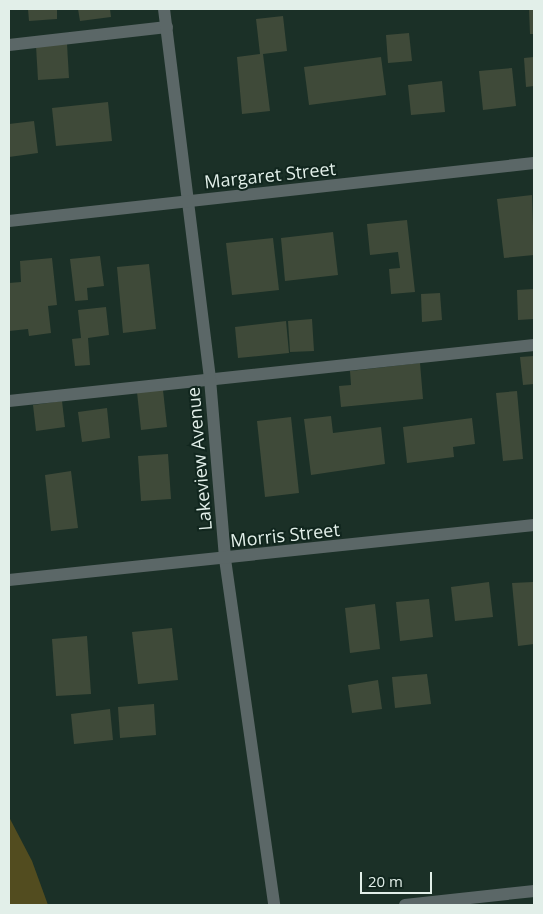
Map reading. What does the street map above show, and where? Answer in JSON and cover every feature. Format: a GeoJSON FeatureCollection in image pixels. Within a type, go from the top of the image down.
{"type":"FeatureCollection","features":[{"type":"Feature","properties":{"kind":"street","name":"Lakeview Avenue"},"geometry":{"type":"LineString","coordinates":[[164,9],[210,379],[225,558],[274,905]]}},
{"type":"Feature","properties":{"kind":"street"},"geometry":{"type":"LineString","coordinates":[[9,45],[167,27]]}},
{"type":"Feature","properties":{"kind":"street","name":"Margaret Street"},"geometry":{"type":"LineString","coordinates":[[9,221],[534,163]]}},
{"type":"Feature","properties":{"kind":"street"},"geometry":{"type":"LineString","coordinates":[[9,401],[534,345]]}},
{"type":"Feature","properties":{"kind":"street","name":"Morris Street"},"geometry":{"type":"LineString","coordinates":[[9,580],[534,525]]}},
{"type":"Feature","properties":{"kind":"street"},"geometry":{"type":"LineString","coordinates":[[405,905],[534,890]]}},
{"type":"Feature","properties":{"kind":"shaded area"},"geometry":{"type":"Polygon","coordinates":[[[9,817],[32,861],[48,905],[9,905],[9,817]]]}},
{"type":"Feature","properties":{"kind":"building"},"geometry":{"type":"Polygon","coordinates":[[[28,9],[57,9],[57,19],[29,21],[28,9]]]}},
{"type":"Feature","properties":{"kind":"building"},"geometry":{"type":"Polygon","coordinates":[[[78,9],[110,9],[111,17],[80,21],[78,9]]]}},
{"type":"Feature","properties":{"kind":"building"},"geometry":{"type":"Polygon","coordinates":[[[529,9],[534,9],[534,34],[530,34],[529,9]]]}},
{"type":"Feature","properties":{"kind":"building"},"geometry":{"type":"Polygon","coordinates":[[[283,16],[287,51],[263,54],[270,111],[242,114],[237,57],[260,54],[256,19],[283,16]]]}},
{"type":"Feature","properties":{"kind":"building"},"geometry":{"type":"Polygon","coordinates":[[[409,33],[412,61],[388,63],[386,35],[409,33]]]}},
{"type":"Feature","properties":{"kind":"building"},"geometry":{"type":"Polygon","coordinates":[[[67,44],[69,78],[38,80],[36,46],[67,44]]]}},
{"type":"Feature","properties":{"kind":"building"},"geometry":{"type":"Polygon","coordinates":[[[381,57],[386,95],[309,105],[304,67],[381,57]]]}},
{"type":"Feature","properties":{"kind":"building"},"geometry":{"type":"Polygon","coordinates":[[[534,57],[534,86],[526,87],[524,58],[534,57]]]}},
{"type":"Feature","properties":{"kind":"building"},"geometry":{"type":"Polygon","coordinates":[[[512,68],[516,106],[483,110],[479,71],[512,68]]]}},
{"type":"Feature","properties":{"kind":"building"},"geometry":{"type":"Polygon","coordinates":[[[442,81],[445,112],[411,115],[408,85],[442,81]]]}},
{"type":"Feature","properties":{"kind":"building"},"geometry":{"type":"Polygon","coordinates":[[[108,102],[112,141],[56,146],[52,108],[108,102]]]}},
{"type":"Feature","properties":{"kind":"building"},"geometry":{"type":"Polygon","coordinates":[[[34,121],[38,153],[9,157],[9,124],[34,121]]]}},
{"type":"Feature","properties":{"kind":"building"},"geometry":{"type":"Polygon","coordinates":[[[532,195],[534,255],[504,258],[497,199],[532,195]]]}},
{"type":"Feature","properties":{"kind":"building"},"geometry":{"type":"Polygon","coordinates":[[[407,220],[415,292],[391,294],[389,269],[400,268],[398,252],[370,255],[367,224],[407,220]]]}},
{"type":"Feature","properties":{"kind":"building"},"geometry":{"type":"Polygon","coordinates":[[[333,232],[338,275],[285,281],[281,238],[333,232]]]}},
{"type":"Feature","properties":{"kind":"building"},"geometry":{"type":"Polygon","coordinates":[[[273,238],[279,290],[232,295],[226,243],[273,238]]]}},
{"type":"Feature","properties":{"kind":"building"},"geometry":{"type":"Polygon","coordinates":[[[100,256],[104,286],[87,288],[88,300],[75,301],[70,259],[100,256]]]}},
{"type":"Feature","properties":{"kind":"building"},"geometry":{"type":"Polygon","coordinates":[[[52,258],[57,305],[48,306],[51,333],[29,336],[28,329],[9,331],[9,283],[21,282],[20,261],[52,258]]]}},
{"type":"Feature","properties":{"kind":"building"},"geometry":{"type":"Polygon","coordinates":[[[149,264],[156,329],[123,333],[117,267],[149,264]]]}},
{"type":"Feature","properties":{"kind":"building"},"geometry":{"type":"Polygon","coordinates":[[[534,289],[534,319],[518,320],[517,290],[534,289]]]}},
{"type":"Feature","properties":{"kind":"building"},"geometry":{"type":"Polygon","coordinates":[[[440,293],[442,320],[422,322],[421,294],[440,293]]]}},
{"type":"Feature","properties":{"kind":"building"},"geometry":{"type":"Polygon","coordinates":[[[106,307],[109,335],[88,338],[90,365],[75,366],[72,339],[81,338],[78,310],[106,307]]]}},
{"type":"Feature","properties":{"kind":"building"},"geometry":{"type":"Polygon","coordinates":[[[312,319],[314,351],[290,352],[288,321],[312,319]]]}},
{"type":"Feature","properties":{"kind":"building"},"geometry":{"type":"Polygon","coordinates":[[[286,321],[289,353],[238,358],[235,327],[286,321]]]}},
{"type":"Feature","properties":{"kind":"building"},"geometry":{"type":"Polygon","coordinates":[[[534,356],[534,384],[523,385],[520,357],[534,356]]]}},
{"type":"Feature","properties":{"kind":"building"},"geometry":{"type":"Polygon","coordinates":[[[420,363],[423,399],[341,407],[339,386],[351,385],[350,371],[420,363]]]}},
{"type":"Feature","properties":{"kind":"building"},"geometry":{"type":"Polygon","coordinates":[[[163,390],[167,427],[141,430],[137,392],[163,390]]]}},
{"type":"Feature","properties":{"kind":"building"},"geometry":{"type":"Polygon","coordinates":[[[517,391],[523,459],[503,461],[496,393],[517,391]]]}},
{"type":"Feature","properties":{"kind":"building"},"geometry":{"type":"Polygon","coordinates":[[[62,401],[65,427],[36,431],[33,405],[62,401]]]}},
{"type":"Feature","properties":{"kind":"building"},"geometry":{"type":"Polygon","coordinates":[[[107,408],[110,438],[82,442],[78,412],[107,408]]]}},
{"type":"Feature","properties":{"kind":"building"},"geometry":{"type":"Polygon","coordinates":[[[331,416],[333,433],[381,427],[385,464],[311,475],[304,419],[331,416]]]}},
{"type":"Feature","properties":{"kind":"building"},"geometry":{"type":"Polygon","coordinates":[[[291,417],[299,493],[265,497],[257,421],[291,417]]]}},
{"type":"Feature","properties":{"kind":"building"},"geometry":{"type":"Polygon","coordinates":[[[472,418],[475,444],[453,447],[454,457],[407,463],[403,427],[472,418]]]}},
{"type":"Feature","properties":{"kind":"building"},"geometry":{"type":"Polygon","coordinates":[[[168,454],[171,499],[141,501],[138,456],[168,454]]]}},
{"type":"Feature","properties":{"kind":"building"},"geometry":{"type":"Polygon","coordinates":[[[71,471],[78,528],[51,531],[45,475],[71,471]]]}},
{"type":"Feature","properties":{"kind":"building"},"geometry":{"type":"Polygon","coordinates":[[[489,582],[493,617],[455,621],[451,587],[489,582]]]}},
{"type":"Feature","properties":{"kind":"building"},"geometry":{"type":"Polygon","coordinates":[[[533,582],[534,644],[518,646],[512,583],[533,582]]]}},
{"type":"Feature","properties":{"kind":"building"},"geometry":{"type":"Polygon","coordinates":[[[429,599],[433,637],[400,641],[396,602],[429,599]]]}},
{"type":"Feature","properties":{"kind":"building"},"geometry":{"type":"Polygon","coordinates":[[[375,604],[380,649],[350,653],[345,608],[375,604]]]}},
{"type":"Feature","properties":{"kind":"building"},"geometry":{"type":"Polygon","coordinates":[[[172,628],[178,680],[138,684],[132,632],[172,628]]]}},
{"type":"Feature","properties":{"kind":"building"},"geometry":{"type":"Polygon","coordinates":[[[87,636],[91,694],[56,696],[52,639],[87,636]]]}},
{"type":"Feature","properties":{"kind":"building"},"geometry":{"type":"Polygon","coordinates":[[[427,674],[431,704],[395,708],[392,677],[427,674]]]}},
{"type":"Feature","properties":{"kind":"building"},"geometry":{"type":"Polygon","coordinates":[[[378,680],[382,709],[352,713],[348,685],[378,680]]]}},
{"type":"Feature","properties":{"kind":"building"},"geometry":{"type":"Polygon","coordinates":[[[154,704],[156,735],[120,738],[118,707],[154,704]]]}},
{"type":"Feature","properties":{"kind":"building"},"geometry":{"type":"Polygon","coordinates":[[[110,709],[113,740],[74,744],[71,714],[110,709]]]}}]}
